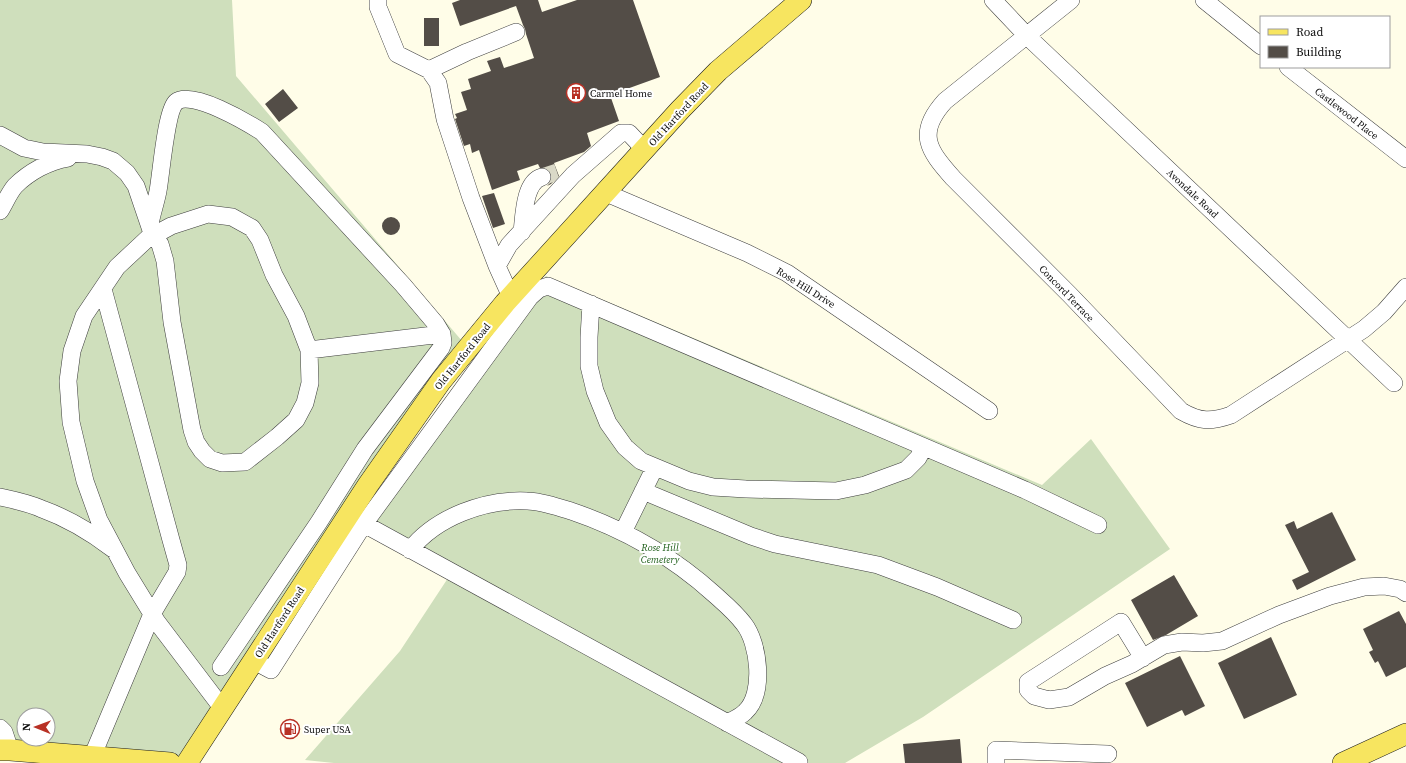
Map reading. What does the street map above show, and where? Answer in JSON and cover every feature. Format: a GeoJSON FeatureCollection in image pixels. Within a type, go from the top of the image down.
{"type":"FeatureCollection","features":[{"type":"Feature","properties":{"kind":"main road","name":"Old Hartford Road"},"geometry":{"type":"LineString","coordinates":[[187,763],[364,492],[409,425],[441,381],[511,297],[680,110],[718,71],[800,0]]}},
{"type":"Feature","properties":{"kind":"main road"},"geometry":{"type":"LineString","coordinates":[[1343,763],[1406,734]]}},
{"type":"Feature","properties":{"kind":"main road"},"geometry":{"type":"LineString","coordinates":[[5,750],[170,763]]}},
{"type":"Feature","properties":{"kind":"street"},"geometry":{"type":"LineString","coordinates":[[378,0],[378,7],[397,54],[429,70],[438,83],[445,119],[471,198],[497,266],[511,297]]}},
{"type":"Feature","properties":{"kind":"street","name":"Avondale Road"},"geometry":{"type":"LineString","coordinates":[[993,0],[1027,36],[1394,383]]}},
{"type":"Feature","properties":{"kind":"street"},"geometry":{"type":"LineString","coordinates":[[1027,36],[1071,0]]}},
{"type":"Feature","properties":{"kind":"street"},"geometry":{"type":"LineString","coordinates":[[1204,0],[1260,45]]}},
{"type":"Feature","properties":{"kind":"street"},"geometry":{"type":"LineString","coordinates":[[429,70],[467,52],[516,32]]}},
{"type":"Feature","properties":{"kind":"street","name":"Concord Terrace"},"geometry":{"type":"LineString","coordinates":[[1027,36],[945,101],[935,113],[929,125],[928,138],[932,151],[953,178],[1070,295],[1171,402],[1192,418],[1217,420],[1231,415],[1348,340]]}},
{"type":"Feature","properties":{"kind":"street","name":"Castlewood Place"},"geometry":{"type":"LineString","coordinates":[[1289,68],[1406,159]]}},
{"type":"Feature","properties":{"kind":"street"},"geometry":{"type":"LineString","coordinates":[[221,667],[315,528],[366,449],[442,348],[443,343],[442,334],[436,324],[403,285],[262,132],[238,117],[202,102],[185,99],[176,102],[172,108],[165,138],[151,230],[147,239],[117,267],[84,316],[72,351],[68,381],[71,422],[95,527],[116,552],[152,614],[223,708]]}},
{"type":"Feature","properties":{"kind":"street"},"geometry":{"type":"LineString","coordinates":[[497,266],[509,245],[577,171],[621,133],[629,134],[645,150]]}},
{"type":"Feature","properties":{"kind":"street"},"geometry":{"type":"LineString","coordinates":[[0,135],[24,148],[62,154],[87,154],[102,157],[113,161],[127,173],[136,186],[151,230],[160,244],[165,261],[172,322],[192,430],[196,442],[210,459],[222,463],[245,462],[296,420],[306,403],[310,383],[309,350],[296,316],[274,275],[260,240],[252,228],[232,217],[208,214],[171,226],[151,230]]}},
{"type":"Feature","properties":{"kind":"street"},"geometry":{"type":"LineString","coordinates":[[0,211],[15,186],[40,167],[58,160],[87,154]]}},
{"type":"Feature","properties":{"kind":"street"},"geometry":{"type":"LineString","coordinates":[[522,232],[527,195],[533,182],[550,174],[563,171],[577,171]]}},
{"type":"Feature","properties":{"kind":"street","name":"Rose Hill Drive"},"geometry":{"type":"LineString","coordinates":[[606,193],[747,252],[787,273],[816,291],[989,411]]}},
{"type":"Feature","properties":{"kind":"street"},"geometry":{"type":"LineString","coordinates":[[200,678],[221,667],[249,667],[271,670],[364,524],[530,297],[539,289],[548,286],[1025,490],[1098,525]]}},
{"type":"Feature","properties":{"kind":"street"},"geometry":{"type":"LineString","coordinates":[[1348,340],[1384,312],[1406,287]]}},
{"type":"Feature","properties":{"kind":"street"},"geometry":{"type":"LineString","coordinates":[[92,756],[152,614],[177,572],[178,565],[103,288]]}},
{"type":"Feature","properties":{"kind":"street"},"geometry":{"type":"LineString","coordinates":[[591,304],[589,366],[595,392],[608,423],[625,447],[641,461],[689,481],[713,487],[836,491],[865,485],[906,470],[918,458],[924,447]]}},
{"type":"Feature","properties":{"kind":"street"},"geometry":{"type":"LineString","coordinates":[[309,350],[442,334]]}},
{"type":"Feature","properties":{"kind":"street"},"geometry":{"type":"LineString","coordinates":[[623,532],[655,467]]}},
{"type":"Feature","properties":{"kind":"street"},"geometry":{"type":"LineString","coordinates":[[0,485],[7,492],[24,503]]}},
{"type":"Feature","properties":{"kind":"street"},"geometry":{"type":"LineString","coordinates":[[643,491],[751,536],[775,544],[878,566],[904,575],[1013,620]]}},
{"type":"Feature","properties":{"kind":"street"},"geometry":{"type":"LineString","coordinates":[[0,497],[24,503],[95,527]]}},
{"type":"Feature","properties":{"kind":"street"},"geometry":{"type":"LineString","coordinates":[[410,550],[426,533],[451,518],[480,507],[526,501],[541,503],[591,518],[623,532],[670,559],[729,607],[745,624],[756,653],[757,687],[752,702],[746,711],[736,719],[727,723]]}},
{"type":"Feature","properties":{"kind":"street"},"geometry":{"type":"LineString","coordinates":[[364,524],[799,762]]}},
{"type":"Feature","properties":{"kind":"street"},"geometry":{"type":"LineString","coordinates":[[1143,658],[1121,622],[1028,682],[1028,690],[1034,696],[1049,700],[1069,697],[1105,676],[1143,658],[1164,645],[1182,642],[1203,643],[1222,641],[1279,615],[1330,596],[1364,587],[1384,586],[1400,589],[1406,593]]}},
{"type":"Feature","properties":{"kind":"street"},"geometry":{"type":"LineString","coordinates":[[0,728],[4,732],[5,750]]}},
{"type":"Feature","properties":{"kind":"street"},"geometry":{"type":"LineString","coordinates":[[996,763],[996,750],[1108,754]]}},
{"type":"Feature","properties":{"kind":"green space"},"geometry":{"type":"Polygon","coordinates":[[[0,0],[232,0],[236,76],[468,348],[187,763],[10,750],[0,728],[0,0]]]}},
{"type":"Feature","properties":{"kind":"green space","name":"Rose Hill Cemetery"},"geometry":{"type":"Polygon","coordinates":[[[546,276],[1042,485],[1091,439],[1170,549],[923,717],[845,763],[334,763],[305,760],[400,651],[450,575],[358,528],[442,405],[546,276]]]}},
{"type":"Feature","properties":{"kind":"building","name":"Carmel Home"},"geometry":{"type":"Polygon","coordinates":[[[460,0],[538,0],[542,12],[577,0],[633,0],[660,77],[610,95],[619,121],[587,133],[591,146],[584,152],[554,163],[559,176],[551,184],[547,186],[552,178],[551,172],[547,168],[540,168],[538,164],[517,171],[520,180],[492,190],[479,150],[472,153],[470,144],[464,146],[455,119],[457,118],[455,114],[467,110],[461,92],[471,89],[468,79],[491,71],[487,61],[500,57],[504,68],[534,58],[516,6],[460,26],[452,3],[460,0]]]}},
{"type":"Feature","properties":{"kind":"building"},"geometry":{"type":"Polygon","coordinates":[[[424,18],[439,18],[439,46],[424,46],[424,18]]]}},
{"type":"Feature","properties":{"kind":"building"},"geometry":{"type":"Polygon","coordinates":[[[283,89],[298,108],[279,122],[265,104],[283,89]]]}},
{"type":"Feature","properties":{"kind":"building"},"geometry":{"type":"Polygon","coordinates":[[[494,193],[505,224],[493,228],[482,196],[494,193]]]}},
{"type":"Feature","properties":{"kind":"building"},"geometry":{"type":"Polygon","coordinates":[[[391,217],[397,220],[400,226],[397,232],[391,235],[385,232],[382,226],[385,220],[391,217]]]}},
{"type":"Feature","properties":{"kind":"building"},"geometry":{"type":"Polygon","coordinates":[[[1332,512],[1356,560],[1297,590],[1292,580],[1309,572],[1285,525],[1294,521],[1297,529],[1332,512]]]}},
{"type":"Feature","properties":{"kind":"building"},"geometry":{"type":"Polygon","coordinates":[[[1174,575],[1198,616],[1166,635],[1153,640],[1131,600],[1174,575]]]}},
{"type":"Feature","properties":{"kind":"building"},"geometry":{"type":"Polygon","coordinates":[[[1399,611],[1406,624],[1406,667],[1386,677],[1378,661],[1375,663],[1369,652],[1373,650],[1363,629],[1399,611]]]}},
{"type":"Feature","properties":{"kind":"building"},"geometry":{"type":"Polygon","coordinates":[[[1271,637],[1297,695],[1244,719],[1218,663],[1271,637]]]}},
{"type":"Feature","properties":{"kind":"building"},"geometry":{"type":"Polygon","coordinates":[[[1180,656],[1205,706],[1185,716],[1182,710],[1147,727],[1125,683],[1180,656]]]}},
{"type":"Feature","properties":{"kind":"building"},"geometry":{"type":"Polygon","coordinates":[[[960,739],[962,763],[905,763],[903,744],[960,739]]]}},
{"type":"Feature","properties":{"kind":"tunnel"},"geometry":{"type":"LineString","coordinates":[[542,177],[557,172]]}},
{"type":"Feature","properties":{"kind":"place","name":"Carmel Home"},"geometry":{"type":"Point","coordinates":[576,93]}},
{"type":"Feature","properties":{"kind":"place","name":"Super USA"},"geometry":{"type":"Point","coordinates":[290,729]}}]}
